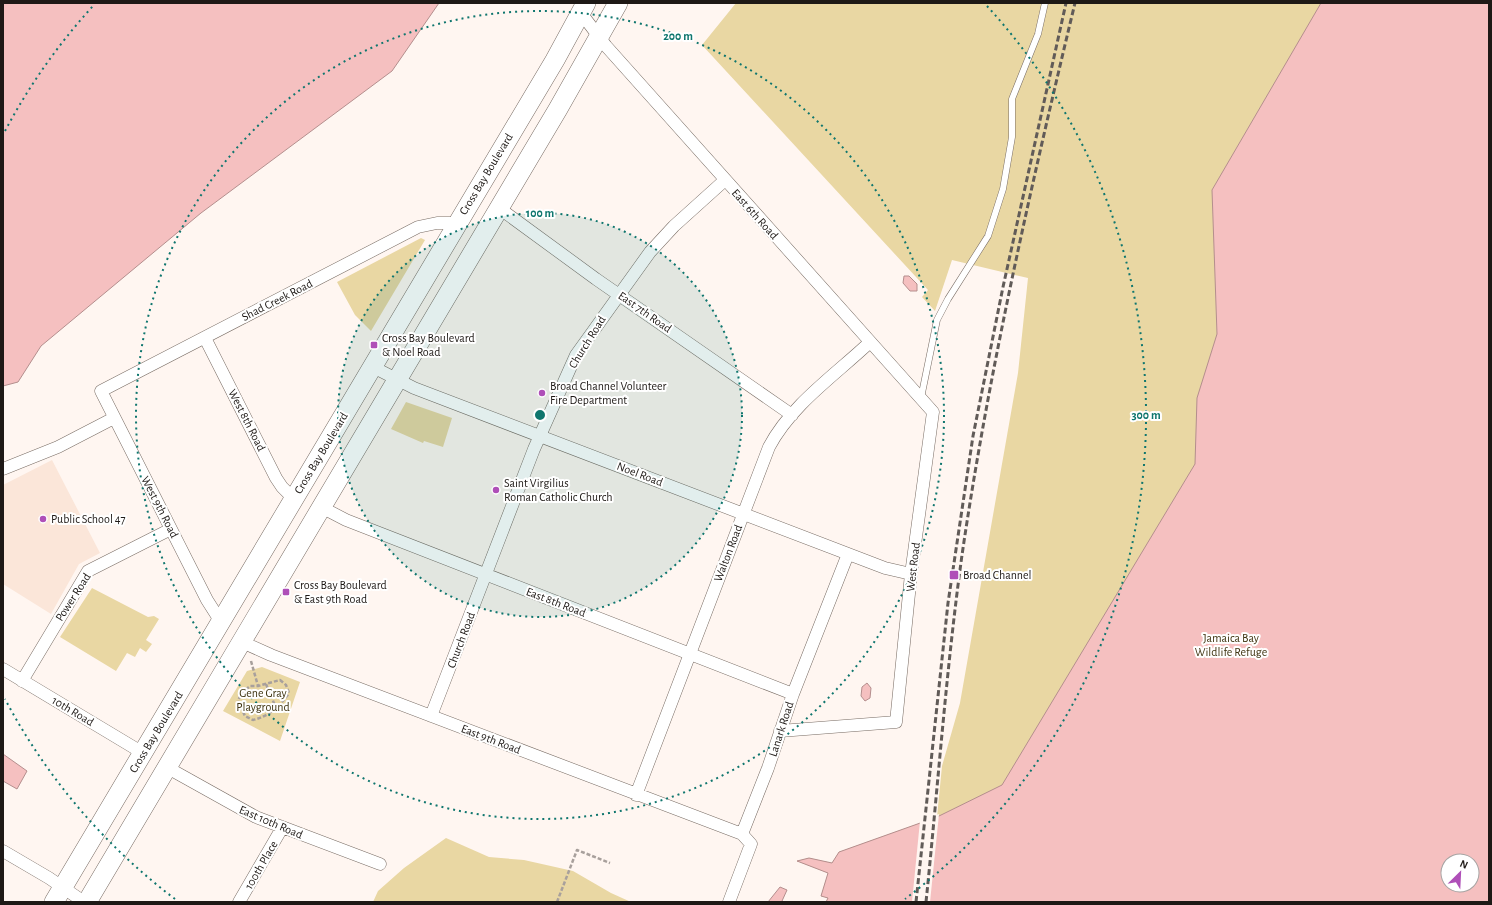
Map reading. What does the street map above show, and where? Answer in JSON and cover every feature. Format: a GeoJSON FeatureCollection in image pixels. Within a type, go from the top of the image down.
{"type":"FeatureCollection","features":[{"type":"Feature","properties":{"kind":"main road"},"geometry":{"type":"LineString","coordinates":[[87,902],[168,768],[618,4]]}},
{"type":"Feature","properties":{"kind":"main road","name":"Cross Bay Boulevard"},"geometry":{"type":"LineString","coordinates":[[58,895],[584,8]]}},
{"type":"Feature","properties":{"kind":"street","name":"East 6th Road"},"geometry":{"type":"LineString","coordinates":[[584,8],[599,38],[932,412]]}},
{"type":"Feature","properties":{"kind":"street","name":"Church Road"},"geometry":{"type":"LineString","coordinates":[[431,716],[541,436],[576,355],[619,294],[661,240],[725,180]]}},
{"type":"Feature","properties":{"kind":"street","name":"East 7th Road"},"geometry":{"type":"LineString","coordinates":[[499,208],[619,294],[792,414]]}},
{"type":"Feature","properties":{"kind":"street","name":"Shad Creek Road"},"geometry":{"type":"LineString","coordinates":[[100,391],[418,227],[437,223],[457,223]]}},
{"type":"Feature","properties":{"kind":"street","name":"West 8th Road"},"geometry":{"type":"LineString","coordinates":[[205,338],[276,478],[282,487],[294,499]]}},
{"type":"Feature","properties":{"kind":"street","name":"Walton Road"},"geometry":{"type":"LineString","coordinates":[[636,795],[769,447],[792,414],[869,342]]}},
{"type":"Feature","properties":{"kind":"street","name":"Noel Road"},"geometry":{"type":"LineString","coordinates":[[372,366],[397,380],[743,514],[885,568],[911,574]]}},
{"type":"Feature","properties":{"kind":"street","name":"West 9th Road"},"geometry":{"type":"LineString","coordinates":[[100,391],[207,600],[221,622]]}},
{"type":"Feature","properties":{"kind":"street","name":"West Road"},"geometry":{"type":"LineString","coordinates":[[780,731],[896,722],[911,574],[932,412]]}},
{"type":"Feature","properties":{"kind":"street"},"geometry":{"type":"LineString","coordinates":[[3,469],[58,447],[114,418]]}},
{"type":"Feature","properties":{"kind":"street","name":"East 8th Road"},"geometry":{"type":"LineString","coordinates":[[321,507],[346,520],[792,694]]}},
{"type":"Feature","properties":{"kind":"street","name":"Power Road"},"geometry":{"type":"LineString","coordinates":[[22,681],[88,571],[171,529]]}},
{"type":"Feature","properties":{"kind":"street","name":"Lanark Road"},"geometry":{"type":"LineString","coordinates":[[742,834],[768,768],[792,694],[848,554]]}},
{"type":"Feature","properties":{"kind":"street","name":"East 9th Road"},"geometry":{"type":"LineString","coordinates":[[242,642],[271,656],[742,834]]}},
{"type":"Feature","properties":{"kind":"street","name":"10th Road"},"geometry":{"type":"LineString","coordinates":[[3,669],[143,753]]}},
{"type":"Feature","properties":{"kind":"street","name":"East 10th Road"},"geometry":{"type":"LineString","coordinates":[[168,768],[243,811],[282,828],[380,864]]}},
{"type":"Feature","properties":{"kind":"street","name":"100th Place"},"geometry":{"type":"LineString","coordinates":[[239,902],[282,828]]}},
{"type":"Feature","properties":{"kind":"street"},"geometry":{"type":"LineString","coordinates":[[729,902],[750,844],[742,834]]}},
{"type":"Feature","properties":{"kind":"street"},"geometry":{"type":"LineString","coordinates":[[3,851],[58,895],[84,902]]}},
{"type":"Feature","properties":{"kind":"lane"},"geometry":{"type":"LineString","coordinates":[[921,399],[937,320],[948,299],[988,236],[1003,188],[1012,137],[1012,99],[1038,34],[1045,3]]}},
{"type":"Feature","properties":{"kind":"path"},"geometry":{"type":"LineString","coordinates":[[251,661],[258,686]]}},
{"type":"Feature","properties":{"kind":"path"},"geometry":{"type":"LineString","coordinates":[[280,680],[286,685],[289,693],[267,716],[253,720],[245,716],[238,701],[241,694],[250,686],[258,686],[280,680]]}},
{"type":"Feature","properties":{"kind":"path"},"geometry":{"type":"LineString","coordinates":[[266,684],[276,708]]}},
{"type":"Feature","properties":{"kind":"path"},"geometry":{"type":"LineString","coordinates":[[557,902],[577,850],[610,863]]}},
{"type":"Feature","properties":{"kind":"shaded area"},"geometry":{"type":"Polygon","coordinates":[[[3,3],[439,3],[392,71],[201,213],[41,346],[18,382],[3,386],[3,3]]]}},
{"type":"Feature","properties":{"kind":"shaded area","name":"Jamaica Bay Wildlife Refuge"},"geometry":{"type":"Polygon","coordinates":[[[1321,3],[1489,3],[1489,902],[826,902],[828,898],[821,896],[828,873],[797,861],[809,858],[832,863],[839,852],[937,817],[1002,785],[1195,464],[1197,398],[1217,334],[1212,190],[1321,3]]]}},
{"type":"Feature","properties":{"kind":"shaded area"},"geometry":{"type":"Polygon","coordinates":[[[904,276],[909,276],[917,284],[917,291],[910,291],[903,283],[904,276]]]}},
{"type":"Feature","properties":{"kind":"shaded area","name":"Public School 47"},"geometry":{"type":"Polygon","coordinates":[[[52,460],[100,553],[79,564],[51,614],[3,584],[3,485],[52,460]]]}},
{"type":"Feature","properties":{"kind":"shaded area"},"geometry":{"type":"Polygon","coordinates":[[[867,683],[871,688],[870,698],[865,701],[861,696],[862,687],[867,683]]]}},
{"type":"Feature","properties":{"kind":"shaded area"},"geometry":{"type":"Polygon","coordinates":[[[3,754],[27,771],[17,789],[3,781],[3,754]]]}},
{"type":"Feature","properties":{"kind":"shaded area"},"geometry":{"type":"Polygon","coordinates":[[[780,887],[787,890],[782,901],[784,902],[768,902],[780,887]]]}},
{"type":"Feature","properties":{"kind":"green space","name":"Jamaica Bay Wildlife Refuge"},"geometry":{"type":"Polygon","coordinates":[[[736,3],[1489,3],[1489,902],[826,902],[828,898],[821,896],[828,873],[797,861],[809,858],[832,863],[839,852],[937,817],[942,766],[960,703],[1018,373],[1028,278],[952,260],[935,311],[922,297],[928,290],[702,45],[736,3]]]}},
{"type":"Feature","properties":{"kind":"green space"},"geometry":{"type":"Polygon","coordinates":[[[421,238],[425,240],[371,331],[355,315],[337,282],[421,238]]]}},
{"type":"Feature","properties":{"kind":"green space"},"geometry":{"type":"Polygon","coordinates":[[[406,402],[452,418],[443,447],[424,441],[423,443],[391,429],[406,402]]]}},
{"type":"Feature","properties":{"kind":"green space"},"geometry":{"type":"Polygon","coordinates":[[[92,588],[148,617],[154,616],[159,619],[146,640],[152,644],[146,652],[140,648],[135,657],[127,653],[116,671],[60,637],[92,588]]]}},
{"type":"Feature","properties":{"kind":"green space","name":"Gene Gray Playground"},"geometry":{"type":"Polygon","coordinates":[[[262,667],[300,682],[280,741],[223,711],[247,671],[262,667]]]}},
{"type":"Feature","properties":{"kind":"green space"},"geometry":{"type":"Polygon","coordinates":[[[446,838],[489,857],[524,860],[573,871],[611,893],[631,902],[373,902],[378,891],[404,868],[446,838]]]}},
{"type":"Feature","properties":{"kind":"pier"},"geometry":{"type":"Polygon","coordinates":[[[939,814],[930,902],[912,902],[920,821],[939,814]]]}},
{"type":"Feature","properties":{"kind":"railway"},"geometry":{"type":"LineString","coordinates":[[916,902],[948,603],[973,436],[1003,287],[1066,3]]}},
{"type":"Feature","properties":{"kind":"railway"},"geometry":{"type":"LineString","coordinates":[[926,902],[951,642],[962,555],[973,486],[1012,278],[1075,3]]}},
{"type":"Feature","properties":{"kind":"place","name":"Cross Bay Boulevard & Noel Road"},"geometry":{"type":"Point","coordinates":[374,345]}},
{"type":"Feature","properties":{"kind":"place","name":"Broad Channel Volunteer Fire Department"},"geometry":{"type":"Point","coordinates":[542,393]}},
{"type":"Feature","properties":{"kind":"place","name":"Saint Virgilius Roman Catholic Church"},"geometry":{"type":"Point","coordinates":[496,490]}},
{"type":"Feature","properties":{"kind":"place","name":"Public School 47"},"geometry":{"type":"Point","coordinates":[43,519]}},
{"type":"Feature","properties":{"kind":"place","name":"Broad Channel"},"geometry":{"type":"Point","coordinates":[954,575]}},
{"type":"Feature","properties":{"kind":"place","name":"Cross Bay Boulevard & East 9th Road"},"geometry":{"type":"Point","coordinates":[286,592]}}]}
